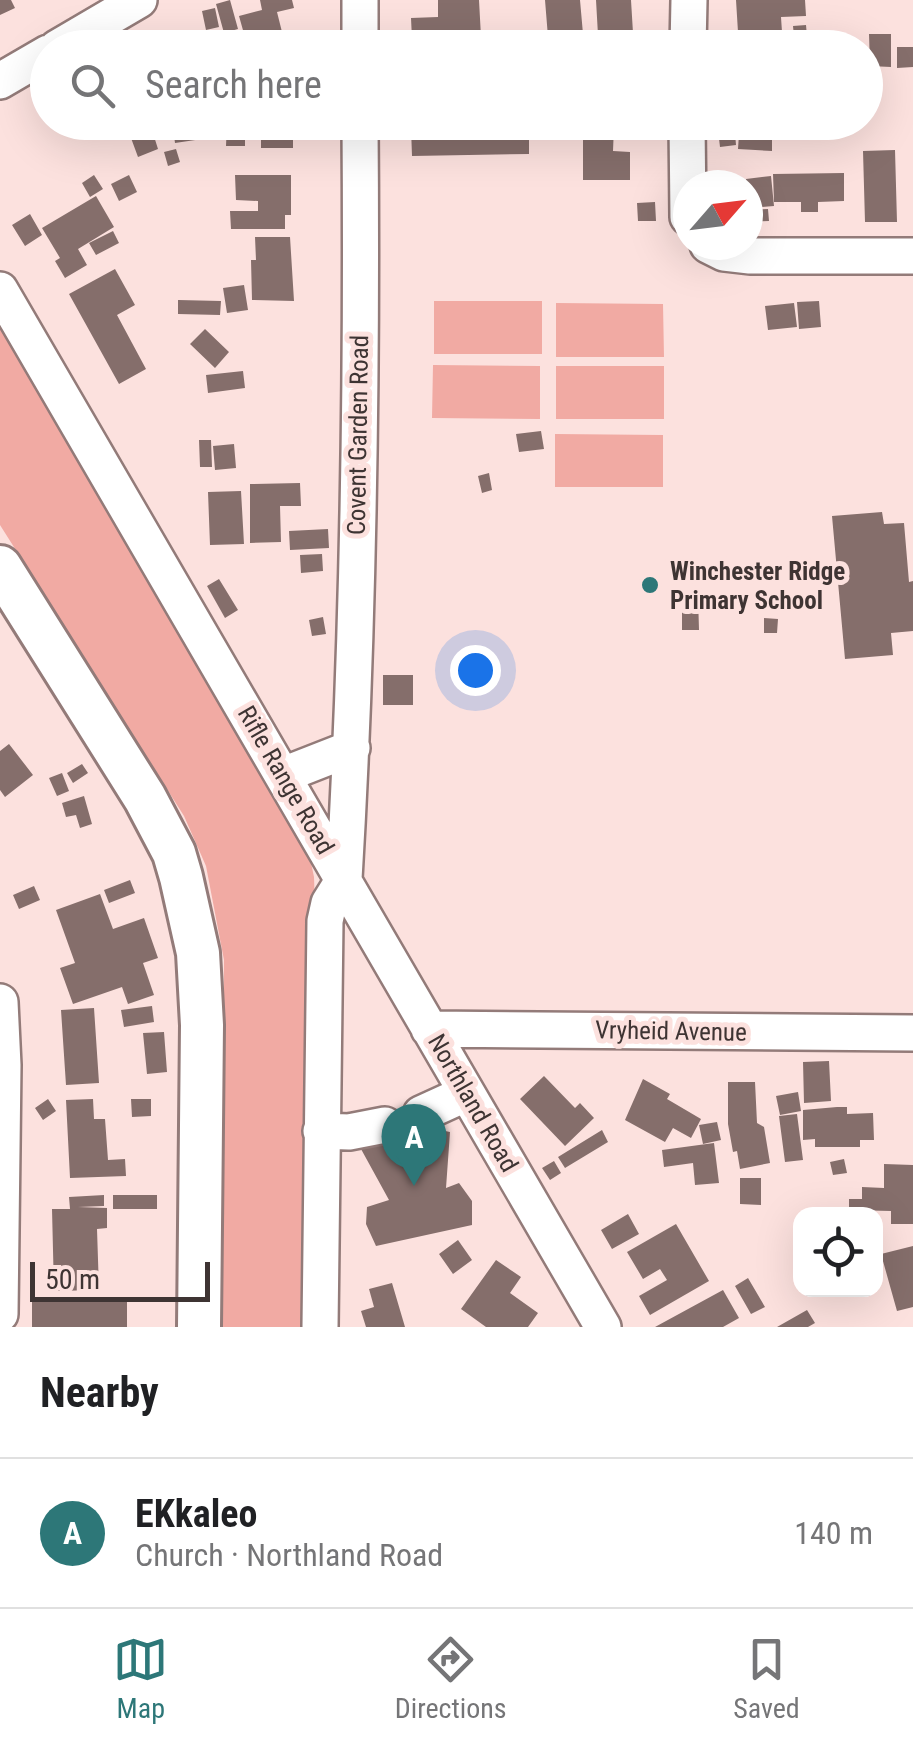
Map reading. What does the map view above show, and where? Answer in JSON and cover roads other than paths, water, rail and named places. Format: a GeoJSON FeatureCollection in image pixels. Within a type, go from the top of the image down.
{"type":"FeatureCollection","features":[{"type":"Feature","properties":{"kind":"main road"},"geometry":{"type":"LineString","coordinates":[[0,568],[146,798],[182,877],[198,953],[202,1025],[198,1327]]}},
{"type":"Feature","properties":{"kind":"street"},"geometry":{"type":"LineString","coordinates":[[88,30],[138,0]]}},
{"type":"Feature","properties":{"kind":"street"},"geometry":{"type":"LineString","coordinates":[[360,0],[360,30]]}},
{"type":"Feature","properties":{"kind":"street"},"geometry":{"type":"LineString","coordinates":[[688,30],[689,0]]}},
{"type":"Feature","properties":{"kind":"street"},"geometry":{"type":"LineString","coordinates":[[0,81],[30,64]]}},
{"type":"Feature","properties":{"kind":"street","name":"Covent Garden Road"},"geometry":{"type":"LineString","coordinates":[[344,879],[352,748],[362,275],[360,140]]}},
{"type":"Feature","properties":{"kind":"street"},"geometry":{"type":"LineString","coordinates":[[688,140],[688,170]]}},
{"type":"Feature","properties":{"kind":"street"},"geometry":{"type":"LineString","coordinates":[[763,256],[913,256]]}},
{"type":"Feature","properties":{"kind":"street","name":"Rifle Range Road"},"geometry":{"type":"LineString","coordinates":[[0,290],[344,879],[325,920],[320,1327]]}},
{"type":"Feature","properties":{"kind":"street"},"geometry":{"type":"LineString","coordinates":[[283,775],[352,748]]}},
{"type":"Feature","properties":{"kind":"street","name":"Northland Road"},"geometry":{"type":"LineString","coordinates":[[344,879],[604,1327]]}},
{"type":"Feature","properties":{"kind":"street"},"geometry":{"type":"LineString","coordinates":[[0,1002],[0,1314]]}},
{"type":"Feature","properties":{"kind":"street","name":"Vryheid Avenue"},"geometry":{"type":"LineString","coordinates":[[430,1028],[913,1033]]}},
{"type":"Feature","properties":{"kind":"street"},"geometry":{"type":"LineString","coordinates":[[422,1114],[466,1092]]}},
{"type":"Feature","properties":{"kind":"street"},"geometry":{"type":"LineString","coordinates":[[321,1131],[349,1132],[385,1125]]}},
{"type":"Feature","properties":{"kind":"place","name":"Winchester Ridge Primary School"},"geometry":{"type":"Point","coordinates":[650,585]}},
{"type":"Feature","properties":{"kind":"place","name":"EKkaleo"},"geometry":{"type":"Point","coordinates":[414,1186]}}]}
